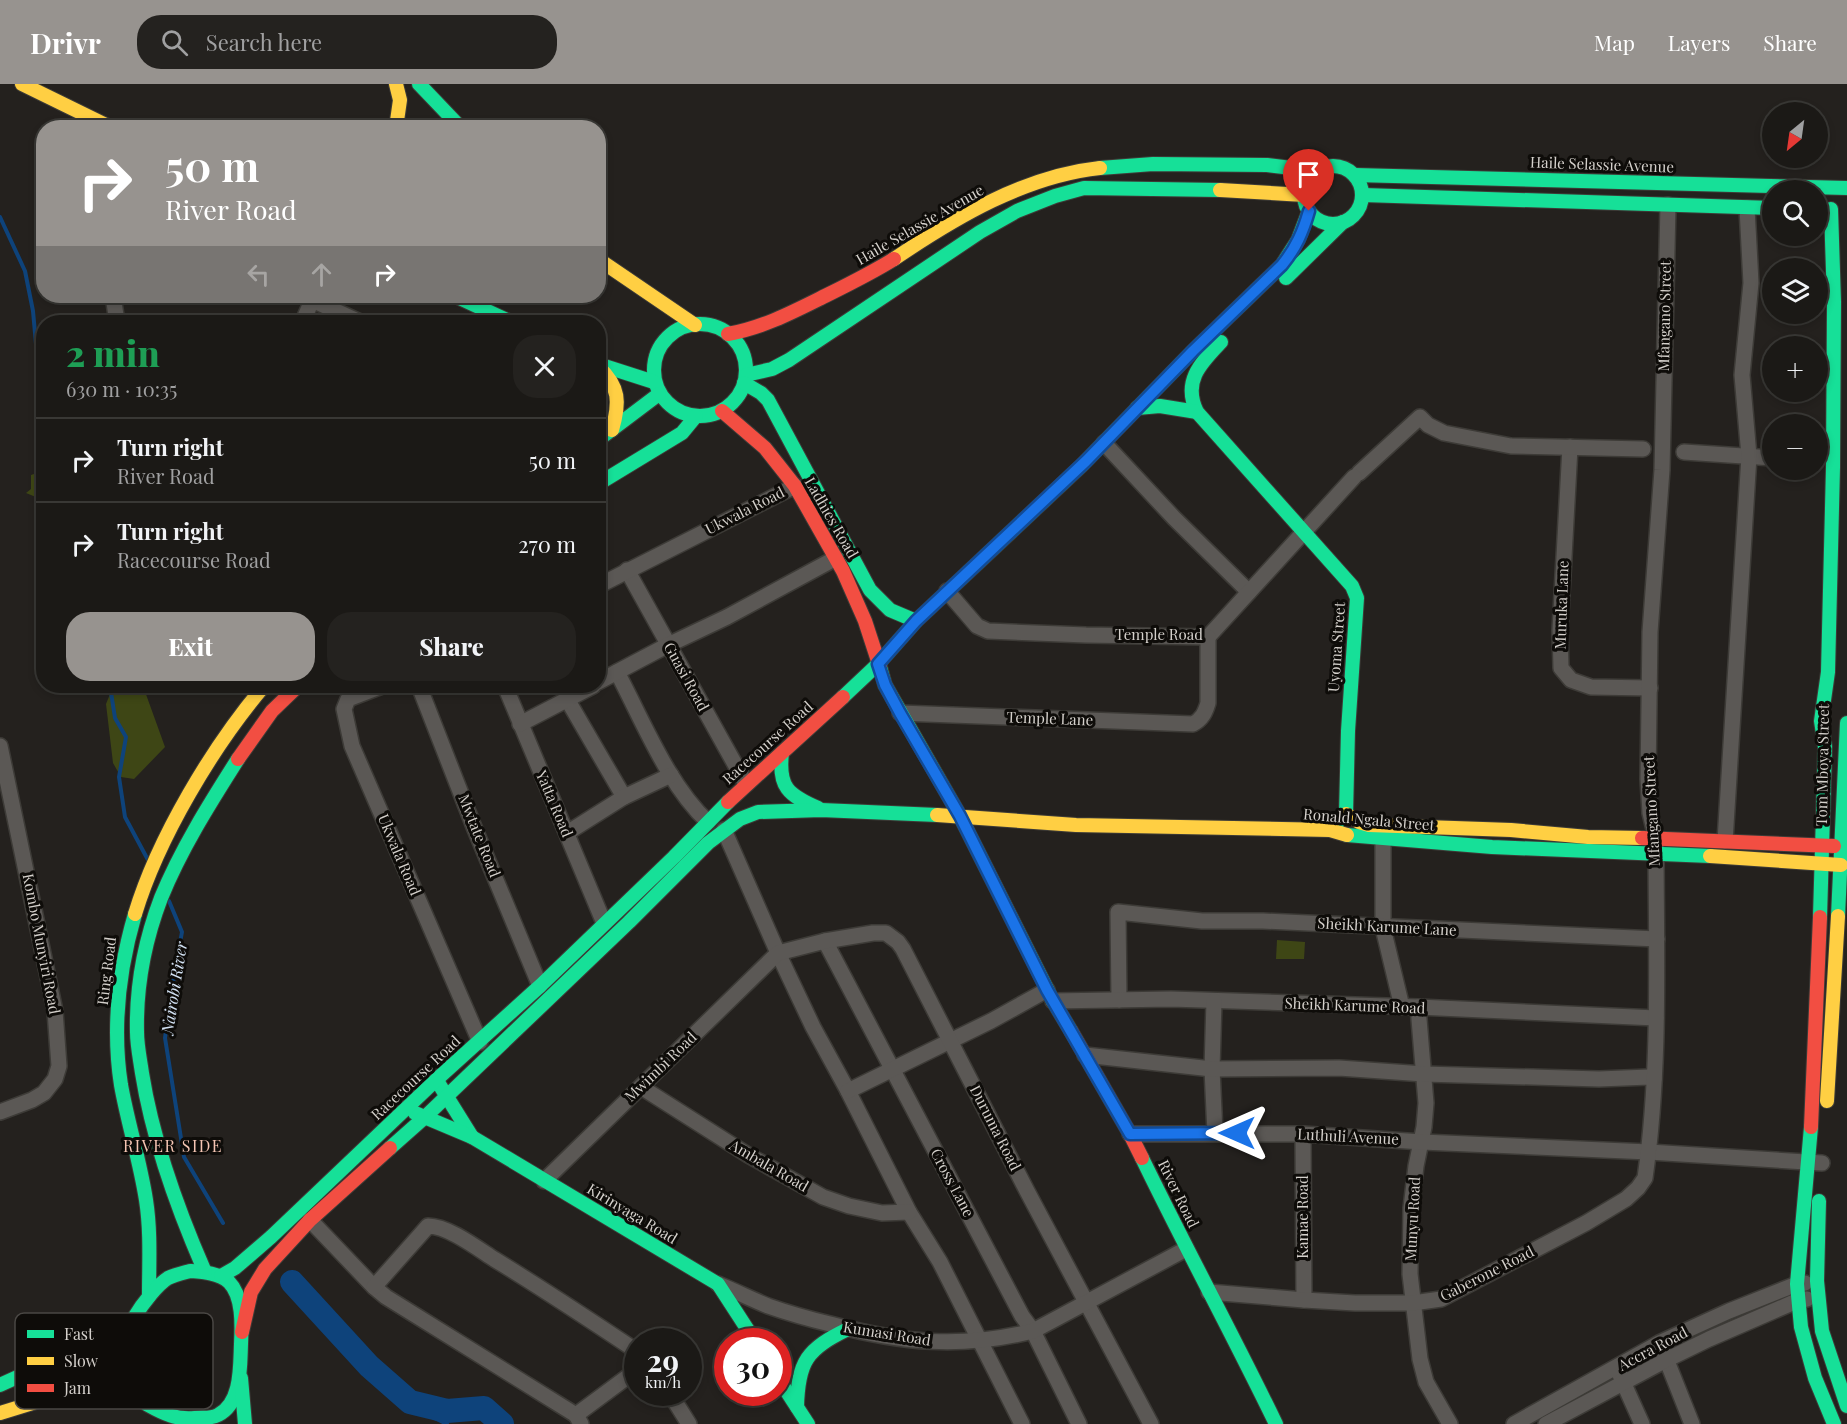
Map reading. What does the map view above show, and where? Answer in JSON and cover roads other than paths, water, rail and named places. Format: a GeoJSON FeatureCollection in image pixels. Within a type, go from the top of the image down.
{"type":"FeatureCollection","features":[{"type":"Feature","properties":{"kind":"main road"},"geometry":{"type":"LineString","coordinates":[[22,84],[95,120]]}},
{"type":"Feature","properties":{"kind":"main road"},"geometry":{"type":"LineString","coordinates":[[396,84],[399,89],[401,109],[398,120]]}},
{"type":"Feature","properties":{"kind":"main road"},"geometry":{"type":"LineString","coordinates":[[419,84],[453,120]]}},
{"type":"Feature","properties":{"kind":"main road","name":"Haile Selassie Avenue"},"geometry":{"type":"LineString","coordinates":[[728,334],[749,330],[774,321],[872,273],[929,235],[969,212],[1019,189],[1080,170],[1153,164],[1267,165],[1316,171],[1331,166],[1340,166],[1355,176],[1847,188]]}},
{"type":"Feature","properties":{"kind":"main road"},"geometry":{"type":"LineString","coordinates":[[1316,171],[1307,182],[1304,195],[1309,211],[1318,220],[1330,224],[1343,222]]}},
{"type":"Feature","properties":{"kind":"main road"},"geometry":{"type":"LineString","coordinates":[[1197,412],[1191,396],[1191,387],[1193,377],[1203,361],[1343,222],[1357,212],[1363,195],[1355,176]]}},
{"type":"Feature","properties":{"kind":"main road"},"geometry":{"type":"LineString","coordinates":[[745,379],[789,360],[980,232],[1017,211],[1055,196],[1084,188],[1196,188],[1304,195]]}},
{"type":"Feature","properties":{"kind":"main road"},"geometry":{"type":"LineString","coordinates":[[1363,195],[1762,208]]}},
{"type":"Feature","properties":{"kind":"main road"},"geometry":{"type":"LineString","coordinates":[[1828,209],[1847,209]]}},
{"type":"Feature","properties":{"kind":"main road","name":"Racecourse Road"},"geometry":{"type":"LineString","coordinates":[[221,1276],[235,1268],[271,1237],[436,1080],[540,986],[746,784],[878,664],[916,621],[1104,443],[1287,260],[1301,236],[1309,211]]}},
{"type":"Feature","properties":{"kind":"main road","name":"Tom Mboya Street"},"geometry":{"type":"LineString","coordinates":[[1828,246],[1834,302],[1832,438],[1828,464]]}},
{"type":"Feature","properties":{"kind":"main road"},"geometry":{"type":"LineString","coordinates":[[606,264],[695,325]]}},
{"type":"Feature","properties":{"kind":"main road"},"geometry":{"type":"LineString","coordinates":[[470,303],[496,315]]}},
{"type":"Feature","properties":{"kind":"main road"},"geometry":{"type":"LineString","coordinates":[[606,368],[656,388],[669,404],[682,412],[696,416],[722,411],[735,399],[745,379],[745,359],[738,345],[728,334],[711,326],[695,325],[680,328],[667,337],[658,350],[654,365],[656,388]]}},
{"type":"Feature","properties":{"kind":"main road"},"geometry":{"type":"LineString","coordinates":[[606,374],[614,382],[617,391],[618,404],[612,430]]}},
{"type":"Feature","properties":{"kind":"main road","name":"Ladhies Road"},"geometry":{"type":"LineString","coordinates":[[745,379],[768,400],[870,590],[882,605],[896,615],[916,621]]}},
{"type":"Feature","properties":{"kind":"main road"},"geometry":{"type":"LineString","coordinates":[[606,434],[656,388]]}},
{"type":"Feature","properties":{"kind":"main road"},"geometry":{"type":"LineString","coordinates":[[1137,408],[1160,405],[1197,412]]}},
{"type":"Feature","properties":{"kind":"main road","name":"Ladhies Road"},"geometry":{"type":"LineString","coordinates":[[722,411],[765,448],[795,486],[836,558],[865,621],[878,664]]}},
{"type":"Feature","properties":{"kind":"main road","name":"Uyoma Street"},"geometry":{"type":"LineString","coordinates":[[1197,412],[1352,586],[1357,598],[1348,731],[1346,814]]}},
{"type":"Feature","properties":{"kind":"main road"},"geometry":{"type":"LineString","coordinates":[[606,479],[682,433],[696,416]]}},
{"type":"Feature","properties":{"kind":"main road"},"geometry":{"type":"LineString","coordinates":[[1832,438],[1841,432],[1847,433]]}},
{"type":"Feature","properties":{"kind":"main road"},"geometry":{"type":"LineString","coordinates":[[1828,464],[1847,472]]}},
{"type":"Feature","properties":{"kind":"main road","name":"Tom Mboya Street"},"geometry":{"type":"LineString","coordinates":[[1828,480],[1827,672],[1821,721],[1825,747],[1813,1110],[1818,1171],[1818,1289],[1822,1331],[1847,1406]]}},
{"type":"Feature","properties":{"kind":"main road","name":"River Road"},"geometry":{"type":"LineString","coordinates":[[878,664],[885,685],[960,816],[1050,995],[1130,1134],[1276,1424]]}},
{"type":"Feature","properties":{"kind":"main road","name":"Ring Road"},"geometry":{"type":"LineString","coordinates":[[149,1296],[150,1245],[146,1202],[138,1158],[124,1104],[117,1045],[119,985],[129,929],[147,877],[178,814],[246,705],[257,693]]}},
{"type":"Feature","properties":{"kind":"main road"},"geometry":{"type":"LineString","coordinates":[[205,1272],[178,1209],[145,1093],[137,1035],[147,946],[165,890],[203,816],[235,763],[272,712],[291,693]]}},
{"type":"Feature","properties":{"kind":"main road","name":"Tom Mboya Street"},"geometry":{"type":"LineString","coordinates":[[1826,1117],[1841,865],[1845,847],[1847,723]]}},
{"type":"Feature","properties":{"kind":"main road","name":"Ronald Ngala Street"},"geometry":{"type":"LineString","coordinates":[[782,753],[779,770],[782,782],[789,792],[798,800],[822,810]]}},
{"type":"Feature","properties":{"kind":"main road","name":"Ronald Ngala Street"},"geometry":{"type":"LineString","coordinates":[[724,830],[740,819],[758,812],[822,810],[960,816],[1076,825],[1330,830],[1342,835],[1492,847],[1656,846],[1725,841],[1845,847]]}},
{"type":"Feature","properties":{"kind":"main road"},"geometry":{"type":"LineString","coordinates":[[1330,830],[1346,814]]}},
{"type":"Feature","properties":{"kind":"main road","name":"Ronald Ngala Street"},"geometry":{"type":"LineString","coordinates":[[1346,814],[1369,825],[1511,830],[1841,865]]}},
{"type":"Feature","properties":{"kind":"main road"},"geometry":{"type":"LineString","coordinates":[[242,1332],[256,1280],[310,1220],[425,1117],[724,830]]}},
{"type":"Feature","properties":{"kind":"main road"},"geometry":{"type":"LineString","coordinates":[[1816,982],[1834,983]]}},
{"type":"Feature","properties":{"kind":"main road"},"geometry":{"type":"LineString","coordinates":[[436,1080],[472,1137]]}},
{"type":"Feature","properties":{"kind":"main road","name":"Kirinyaga Road"},"geometry":{"type":"LineString","coordinates":[[406,1109],[472,1137],[718,1284],[747,1328]]}},
{"type":"Feature","properties":{"kind":"main road","name":"Tom Mboya Street"},"geometry":{"type":"LineString","coordinates":[[1824,1145],[1797,1284],[1801,1327],[1815,1378],[1834,1424]]}},
{"type":"Feature","properties":{"kind":"main road"},"geometry":{"type":"LineString","coordinates":[[138,1313],[149,1296],[168,1278],[190,1271],[221,1276],[232,1287],[238,1304],[242,1332],[241,1374],[245,1424]]}},
{"type":"Feature","properties":{"kind":"main road"},"geometry":{"type":"LineString","coordinates":[[797,1407],[798,1376],[813,1349],[830,1337],[848,1329]]}},
{"type":"Feature","properties":{"kind":"main road"},"geometry":{"type":"LineString","coordinates":[[156,1409],[186,1421],[219,1415],[229,1406],[241,1374]]}},
{"type":"Feature","properties":{"kind":"main road"},"geometry":{"type":"LineString","coordinates":[[0,1385],[15,1378]]}},
{"type":"Feature","properties":{"kind":"main road"},"geometry":{"type":"LineString","coordinates":[[792,1399],[807,1424]]}},
{"type":"Feature","properties":{"kind":"main road"},"geometry":{"type":"LineString","coordinates":[[0,1413],[15,1408]]}},
{"type":"Feature","properties":{"kind":"street","name":"Mfangano Street"},"geometry":{"type":"LineString","coordinates":[[1649,1152],[1654,1079],[1657,939],[1656,846],[1650,813],[1648,779],[1650,632],[1662,470],[1668,205]]}},
{"type":"Feature","properties":{"kind":"street"},"geometry":{"type":"LineString","coordinates":[[1725,841],[1749,456],[1742,375],[1750,283],[1747,208]]}},
{"type":"Feature","properties":{"kind":"street"},"geometry":{"type":"LineString","coordinates":[[323,303],[346,315]]}},
{"type":"Feature","properties":{"kind":"street","name":"Temple Road"},"geometry":{"type":"LineString","coordinates":[[947,591],[977,627],[988,631],[1208,637],[1357,475],[1420,417],[1434,429],[1462,438],[1511,446],[1570,447]]}},
{"type":"Feature","properties":{"kind":"street"},"geometry":{"type":"LineString","coordinates":[[1570,447],[1643,448],[1663,428],[1684,452]]}},
{"type":"Feature","properties":{"kind":"street"},"geometry":{"type":"LineString","coordinates":[[1104,443],[1173,518],[1249,591]]}},
{"type":"Feature","properties":{"kind":"street","name":"Muruka Lane"},"geometry":{"type":"LineString","coordinates":[[1570,447],[1560,630],[1561,668],[1571,680],[1591,687],[1650,688]]}},
{"type":"Feature","properties":{"kind":"street"},"geometry":{"type":"LineString","coordinates":[[1643,448],[1662,470],[1684,452],[1762,457]]}},
{"type":"Feature","properties":{"kind":"street","name":"Ukwala Road"},"geometry":{"type":"LineString","coordinates":[[606,582],[795,486]]}},
{"type":"Feature","properties":{"kind":"street"},"geometry":{"type":"LineString","coordinates":[[606,678],[727,617],[836,558]]}},
{"type":"Feature","properties":{"kind":"street","name":"Guasi Road"},"geometry":{"type":"LineString","coordinates":[[627,570],[746,784]]}},
{"type":"Feature","properties":{"kind":"street","name":"Temple Lane"},"geometry":{"type":"LineString","coordinates":[[900,713],[1193,724],[1205,713],[1208,703],[1208,637]]}},
{"type":"Feature","properties":{"kind":"street"},"geometry":{"type":"LineString","coordinates":[[617,672],[671,776],[697,812],[708,822]]}},
{"type":"Feature","properties":{"kind":"street","name":"Ukwala Road"},"geometry":{"type":"LineString","coordinates":[[364,693],[348,699],[345,704],[344,709],[352,746],[480,1042]]}},
{"type":"Feature","properties":{"kind":"street","name":"Mwtate Road"},"geometry":{"type":"LineString","coordinates":[[422,693],[540,986]]}},
{"type":"Feature","properties":{"kind":"street","name":"Yatta Road"},"geometry":{"type":"LineString","coordinates":[[508,693],[604,922]]}},
{"type":"Feature","properties":{"kind":"street"},"geometry":{"type":"LineString","coordinates":[[520,724],[579,693]]}},
{"type":"Feature","properties":{"kind":"street"},"geometry":{"type":"LineString","coordinates":[[567,699],[624,797]]}},
{"type":"Feature","properties":{"kind":"street","name":"Kombo Munyiri Road"},"geometry":{"type":"LineString","coordinates":[[0,746],[55,1011],[59,1066],[55,1079],[44,1093],[0,1112]]}},
{"type":"Feature","properties":{"kind":"street"},"geometry":{"type":"LineString","coordinates":[[567,832],[624,797],[671,776]]}},
{"type":"Feature","properties":{"kind":"street"},"geometry":{"type":"LineString","coordinates":[[724,830],[778,954],[813,1027],[909,1212],[940,1262],[1022,1424]]}},
{"type":"Feature","properties":{"kind":"street","name":"Munyu Road"},"geometry":{"type":"LineString","coordinates":[[1383,839],[1383,928],[1410,1007],[1424,1074],[1426,1103],[1411,1208],[1410,1274],[1413,1304],[1420,1359],[1426,1382],[1450,1424]]}},
{"type":"Feature","properties":{"kind":"street","name":"Sheikh Karume Lane"},"geometry":{"type":"LineString","coordinates":[[1119,1000],[1118,912],[1202,921],[1263,921],[1657,939]]}},
{"type":"Feature","properties":{"kind":"street","name":"Duruma Road"},"geometry":{"type":"LineString","coordinates":[[778,954],[825,941],[873,933],[886,933],[893,937],[903,949],[1027,1191],[1151,1424]]}},
{"type":"Feature","properties":{"kind":"street","name":"Cross Lane"},"geometry":{"type":"LineString","coordinates":[[825,941],[1022,1316],[1033,1331],[1079,1424]]}},
{"type":"Feature","properties":{"kind":"street","name":"Mwimbi Road"},"geometry":{"type":"LineString","coordinates":[[544,1181],[778,954]]}},
{"type":"Feature","properties":{"kind":"street","name":"Sheikh Karume Road"},"geometry":{"type":"LineString","coordinates":[[848,1091],[991,1021],[1050,995],[1119,1000],[1171,999],[1410,1007],[1656,1018]]}},
{"type":"Feature","properties":{"kind":"street"},"geometry":{"type":"LineString","coordinates":[[1214,1001],[1212,1069],[1215,1133]]}},
{"type":"Feature","properties":{"kind":"street"},"geometry":{"type":"LineString","coordinates":[[1085,1055],[1212,1069],[1339,1068],[1424,1074],[1588,1078],[1649,1077],[1654,1079]]}},
{"type":"Feature","properties":{"kind":"street","name":"Ambala Road"},"geometry":{"type":"LineString","coordinates":[[641,1087],[748,1155],[823,1197],[849,1206],[882,1213],[909,1212]]}},
{"type":"Feature","properties":{"kind":"street","name":"Luthuli Avenue"},"geometry":{"type":"LineString","coordinates":[[1130,1134],[1303,1134],[1422,1142]]}},
{"type":"Feature","properties":{"kind":"street","name":"Kamae Road"},"geometry":{"type":"LineString","coordinates":[[1303,1134],[1304,1300]]}},
{"type":"Feature","properties":{"kind":"street"},"geometry":{"type":"LineString","coordinates":[[1422,1142],[1649,1152],[1818,1171]]}},
{"type":"Feature","properties":{"kind":"street","name":"Gaberone Road"},"geometry":{"type":"LineString","coordinates":[[1209,1292],[1304,1300],[1413,1304],[1441,1299],[1586,1223],[1626,1199],[1645,1178],[1649,1152]]}},
{"type":"Feature","properties":{"kind":"street"},"geometry":{"type":"LineString","coordinates":[[310,1220],[374,1287],[392,1301],[578,1419],[624,1381]]}},
{"type":"Feature","properties":{"kind":"street"},"geometry":{"type":"LineString","coordinates":[[374,1287],[428,1226],[434,1226],[460,1239],[558,1298],[624,1343]]}},
{"type":"Feature","properties":{"kind":"street","name":"Kumasi Road"},"geometry":{"type":"LineString","coordinates":[[718,1284],[769,1306],[848,1329],[890,1338],[929,1342],[979,1341],[1033,1331],[1186,1249]]}},
{"type":"Feature","properties":{"kind":"street"},"geometry":{"type":"LineString","coordinates":[[1797,1284],[1818,1289]]}},
{"type":"Feature","properties":{"kind":"street","name":"Accra Road"},"geometry":{"type":"LineString","coordinates":[[1546,1424],[1568,1419],[1659,1343],[1729,1311],[1797,1284]]}},
{"type":"Feature","properties":{"kind":"street"},"geometry":{"type":"LineString","coordinates":[[1799,1300],[1818,1289]]}},
{"type":"Feature","properties":{"kind":"street","name":"Accra Road"},"geometry":{"type":"LineString","coordinates":[[1514,1424],[1556,1402],[1620,1375],[1666,1360],[1799,1300]]}},
{"type":"Feature","properties":{"kind":"street"},"geometry":{"type":"LineString","coordinates":[[1659,1343],[1692,1424]]}},
{"type":"Feature","properties":{"kind":"street"},"geometry":{"type":"LineString","coordinates":[[1620,1375],[1642,1424]]}},
{"type":"Feature","properties":{"kind":"street"},"geometry":{"type":"LineString","coordinates":[[1556,1402],[1568,1419]]}},
{"type":"Feature","properties":{"kind":"street"},"geometry":{"type":"LineString","coordinates":[[678,1406],[689,1424]]}},
{"type":"Feature","properties":{"kind":"waterway","name":"Nairobi River"},"geometry":{"type":"LineString","coordinates":[[0,217],[25,271],[33,311],[36,344]]}},
{"type":"Feature","properties":{"kind":"waterway","name":"Nairobi River"},"geometry":{"type":"LineString","coordinates":[[111,693],[115,718],[126,737],[119,777],[125,817],[148,860]]}},
{"type":"Feature","properties":{"kind":"waterway","name":"Nairobi River"},"geometry":{"type":"LineString","coordinates":[[169,901],[182,932],[165,1038],[184,1157],[223,1223]]}},
{"type":"Feature","properties":{"kind":"waterway","name":"Nairobi River"},"geometry":{"type":"LineString","coordinates":[[292,1282],[369,1366],[410,1402],[447,1411],[484,1408],[502,1424]]}},
{"type":"Feature","properties":{"kind":"waterway"},"geometry":{"type":"LineString","coordinates":[[410,1402],[418,1410],[447,1424]]}},
{"type":"Feature","properties":{"kind":"district","name":"RIVER SIDE"},"geometry":{"type":"Point","coordinates":[173,1146]}}]}
